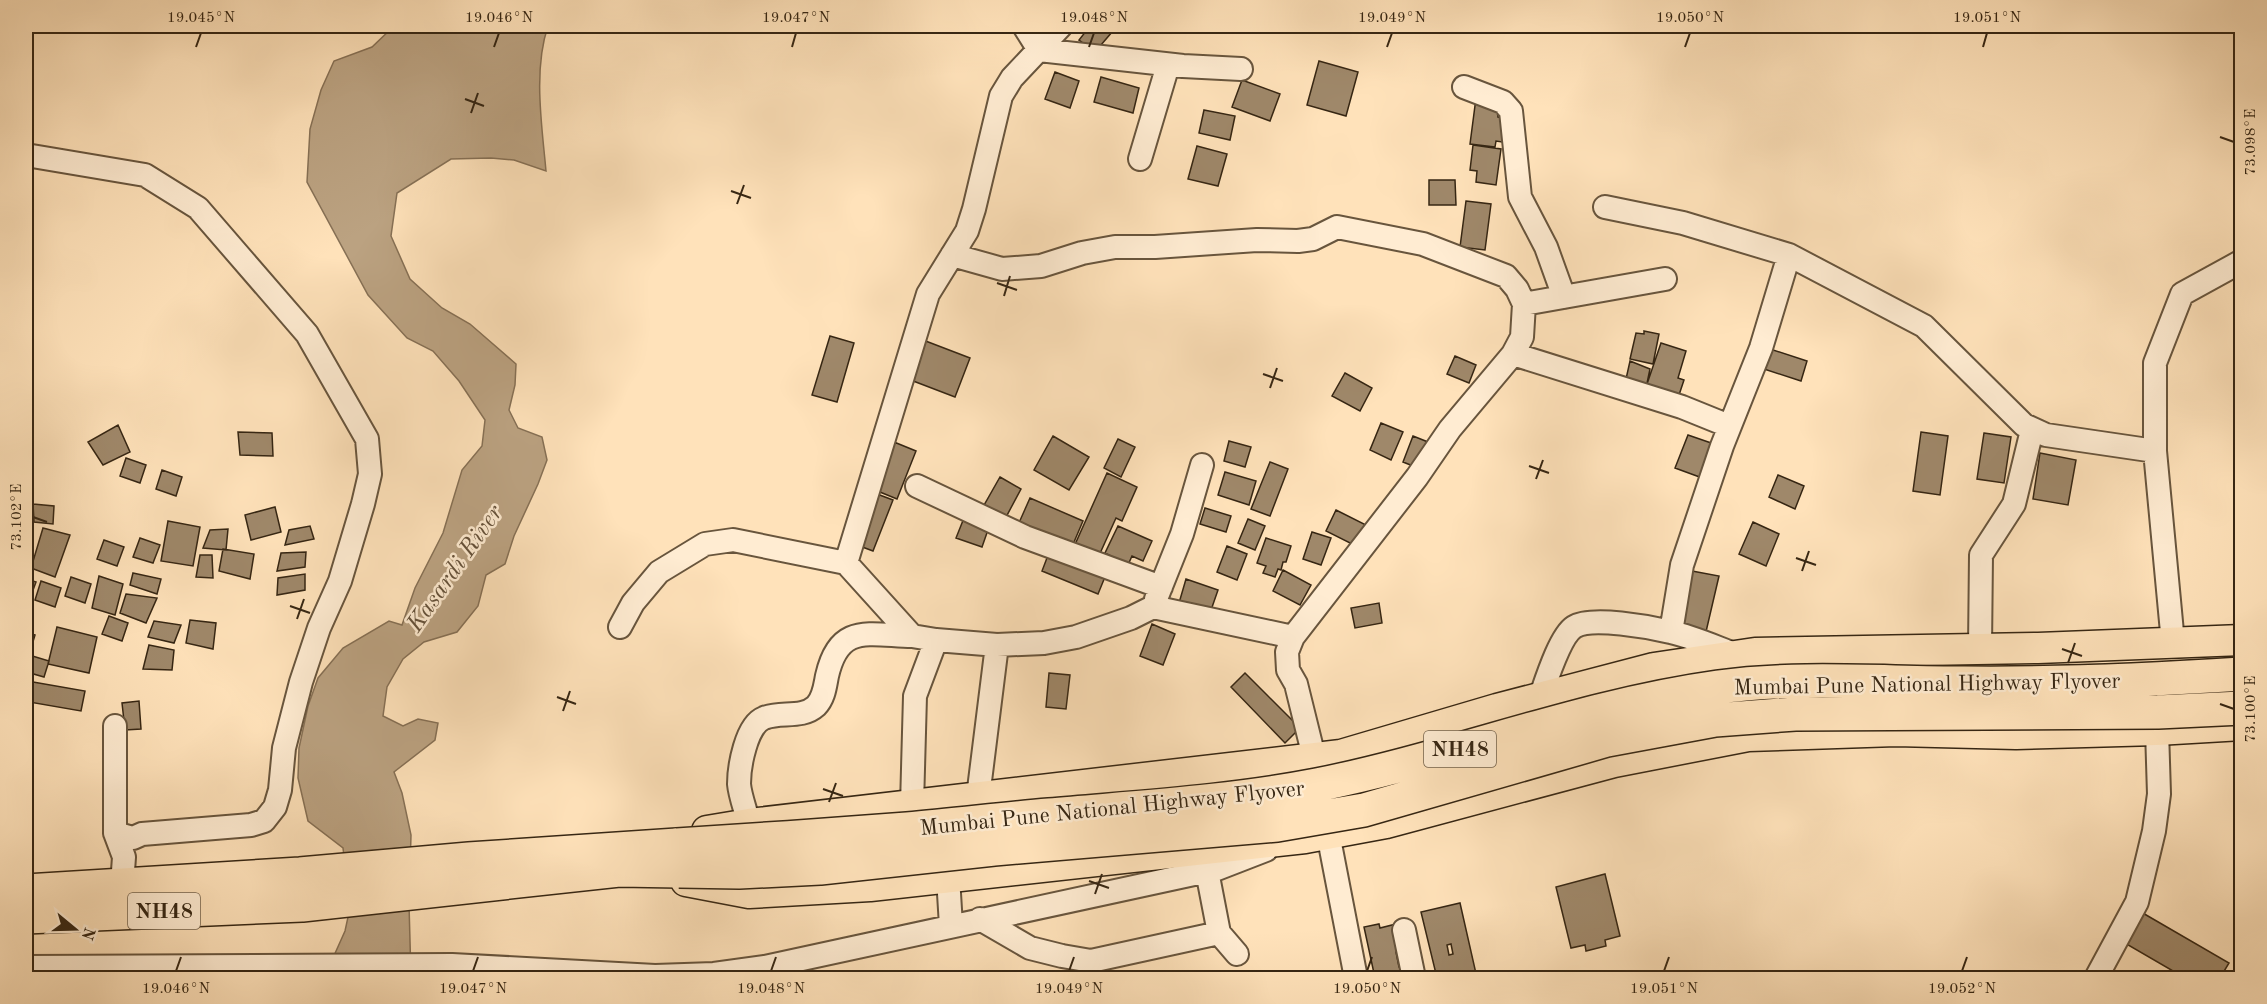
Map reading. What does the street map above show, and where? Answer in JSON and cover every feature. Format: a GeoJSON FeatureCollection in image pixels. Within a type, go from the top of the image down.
{"type":"FeatureCollection","features":[{"type":"Feature","properties":{"kind":"highway","name":"Mumbai Pune National Highway Flyover"},"geometry":{"type":"LineString","coordinates":[[619,859],[678,858],[752,842],[812,835],[909,829],[1259,794],[1394,768],[1627,704],[1749,684],[1824,681],[1967,684],[2241,675]]}},
{"type":"Feature","properties":{"kind":"highway","name":"Mumbai Pune National Highway Flyover"},"geometry":{"type":"LineString","coordinates":[[678,858],[739,872],[820,868],[994,849],[1277,825],[1364,810],[1607,740],[1714,720],[1795,714],[2158,712],[2241,708]]}},
{"type":"Feature","properties":{"kind":"highway","name":"NH48"},"geometry":{"type":"LineString","coordinates":[[26,917],[619,859]]}},
{"type":"Feature","properties":{"kind":"highway","name":"NH48"},"geometry":{"type":"LineString","coordinates":[[26,891],[122,885],[301,890]]}},
{"type":"Feature","properties":{"kind":"main road"},"geometry":{"type":"LineString","coordinates":[[619,859],[749,824],[1341,755],[1654,668],[1738,656],[1767,653],[2241,640]]}},
{"type":"Feature","properties":{"kind":"main road"},"geometry":{"type":"LineString","coordinates":[[619,859],[749,892],[870,886],[1328,834],[1386,823],[1614,762],[1748,736],[1896,730],[2016,734],[2241,725]]}},
{"type":"Feature","properties":{"kind":"street"},"geometry":{"type":"LineString","coordinates":[[1024,26],[1039,50]]}},
{"type":"Feature","properties":{"kind":"street"},"geometry":{"type":"LineString","coordinates":[[846,562],[928,294],[967,231],[1001,96],[1012,78],[1061,26]]}},
{"type":"Feature","properties":{"kind":"street"},"geometry":{"type":"LineString","coordinates":[[1039,50],[1168,65],[1241,69]]}},
{"type":"Feature","properties":{"kind":"street"},"geometry":{"type":"LineString","coordinates":[[1140,159],[1168,65]]}},
{"type":"Feature","properties":{"kind":"street"},"geometry":{"type":"LineString","coordinates":[[1464,87],[1503,102],[1511,111],[1520,197],[1546,247],[1564,297]]}},
{"type":"Feature","properties":{"kind":"street"},"geometry":{"type":"LineString","coordinates":[[26,155],[145,175],[198,208],[307,334],[367,439],[370,474],[363,504],[340,581],[319,628],[301,682],[284,748],[280,790],[275,807],[264,821],[251,825],[142,834],[133,838],[115,833]]}},
{"type":"Feature","properties":{"kind":"street"},"geometry":{"type":"LineString","coordinates":[[1605,207],[1683,223],[1789,255],[1924,326],[2032,430],[2046,435],[2155,451]]}},
{"type":"Feature","properties":{"kind":"street"},"geometry":{"type":"LineString","coordinates":[[952,255],[1002,269],[1041,266],[1082,253],[1115,247],[1155,247],[1247,240],[1298,241],[1313,239],[1337,227],[1423,244],[1506,276],[1517,289],[1524,304],[1522,337],[1513,354],[1450,429],[1417,477],[1293,636],[1287,652],[1288,670],[1296,684],[1315,758],[1356,978]]}},
{"type":"Feature","properties":{"kind":"street"},"geometry":{"type":"LineString","coordinates":[[1671,632],[1682,565],[1730,426],[1761,348],[1789,255]]}},
{"type":"Feature","properties":{"kind":"street"},"geometry":{"type":"LineString","coordinates":[[2173,643],[2155,451],[2156,363],[2182,294],[2241,261]]}},
{"type":"Feature","properties":{"kind":"street"},"geometry":{"type":"LineString","coordinates":[[1524,304],[1665,279]]}},
{"type":"Feature","properties":{"kind":"street"},"geometry":{"type":"LineString","coordinates":[[1513,354],[1682,407],[1730,426]]}},
{"type":"Feature","properties":{"kind":"street"},"geometry":{"type":"LineString","coordinates":[[1980,648],[1981,555],[2014,504],[2032,430]]}},
{"type":"Feature","properties":{"kind":"street"},"geometry":{"type":"LineString","coordinates":[[749,824],[739,784],[748,737],[755,724],[763,718],[802,713],[815,707],[822,698],[831,659],[843,641],[858,634],[912,636],[997,645],[1044,643],[1076,637],[1131,618],[1157,597],[1182,534],[1202,465]]}},
{"type":"Feature","properties":{"kind":"street"},"geometry":{"type":"LineString","coordinates":[[917,486],[1157,597],[1293,636]]}},
{"type":"Feature","properties":{"kind":"street"},"geometry":{"type":"LineString","coordinates":[[620,627],[633,603],[659,572],[705,544],[733,540],[846,562],[912,636]]}},
{"type":"Feature","properties":{"kind":"street"},"geometry":{"type":"LineString","coordinates":[[1540,698],[1564,639],[1573,627],[1588,622],[1671,632],[1738,656]]}},
{"type":"Feature","properties":{"kind":"street"},"geometry":{"type":"LineString","coordinates":[[912,805],[915,696],[936,640]]}},
{"type":"Feature","properties":{"kind":"street"},"geometry":{"type":"LineString","coordinates":[[978,797],[997,645]]}},
{"type":"Feature","properties":{"kind":"street"},"geometry":{"type":"LineString","coordinates":[[115,726],[115,833],[124,857],[122,885]]}},
{"type":"Feature","properties":{"kind":"street"},"geometry":{"type":"LineString","coordinates":[[2096,978],[2137,902],[2154,831],[2159,794],[2157,730]]}},
{"type":"Feature","properties":{"kind":"street"},"geometry":{"type":"LineString","coordinates":[[26,967],[452,964],[655,976],[714,974],[765,967],[1217,869],[1292,839]]}},
{"type":"Feature","properties":{"kind":"street"},"geometry":{"type":"LineString","coordinates":[[1207,871],[1219,933],[1237,954]]}},
{"type":"Feature","properties":{"kind":"street"},"geometry":{"type":"LineString","coordinates":[[948,877],[951,926]]}},
{"type":"Feature","properties":{"kind":"street"},"geometry":{"type":"LineString","coordinates":[[980,919],[1030,948],[1091,961],[1219,933]]}},
{"type":"Feature","properties":{"kind":"street"},"geometry":{"type":"LineString","coordinates":[[1404,930],[1414,978]]}},
{"type":"Feature","properties":{"kind":"water","name":"Kasardi River"},"geometry":{"type":"Polygon","coordinates":[[[394,26],[548,26],[543,43],[540,79],[546,171],[514,160],[451,159],[397,193],[391,236],[410,279],[442,308],[470,324],[516,364],[515,385],[509,410],[518,428],[542,437],[547,460],[514,536],[505,564],[486,575],[478,606],[457,632],[424,642],[403,659],[387,687],[383,716],[403,726],[418,719],[438,723],[435,740],[394,772],[402,793],[411,835],[409,904],[411,978],[324,978],[345,931],[350,908],[343,848],[308,821],[298,778],[299,748],[308,706],[318,678],[343,648],[389,621],[402,625],[415,588],[443,533],[462,470],[482,446],[485,420],[459,381],[433,351],[407,338],[368,295],[307,182],[310,129],[321,90],[334,61],[372,47],[394,26]]]}},
{"type":"Feature","properties":{"kind":"building"},"geometry":{"type":"Polygon","coordinates":[[[1090,26],[1104,26],[1112,32],[1095,52],[1079,40],[1090,26]]]}},
{"type":"Feature","properties":{"kind":"building"},"geometry":{"type":"Polygon","coordinates":[[[1319,61],[1358,72],[1346,116],[1307,105],[1319,61]]]}},
{"type":"Feature","properties":{"kind":"building"},"geometry":{"type":"Polygon","coordinates":[[[1055,72],[1079,81],[1070,108],[1045,99],[1055,72]]]}},
{"type":"Feature","properties":{"kind":"building"},"geometry":{"type":"Polygon","coordinates":[[[1101,77],[1139,88],[1133,113],[1094,102],[1101,77]]]}},
{"type":"Feature","properties":{"kind":"building"},"geometry":{"type":"Polygon","coordinates":[[[1242,80],[1280,94],[1270,121],[1232,107],[1242,80]]]}},
{"type":"Feature","properties":{"kind":"building"},"geometry":{"type":"Polygon","coordinates":[[[1476,98],[1497,105],[1498,117],[1505,118],[1502,142],[1496,141],[1495,147],[1470,144],[1476,98]]]}},
{"type":"Feature","properties":{"kind":"building"},"geometry":{"type":"Polygon","coordinates":[[[1204,110],[1235,116],[1230,140],[1199,133],[1204,110]]]}},
{"type":"Feature","properties":{"kind":"building"},"geometry":{"type":"Polygon","coordinates":[[[1473,145],[1501,149],[1496,185],[1476,182],[1477,171],[1470,170],[1473,145]]]}},
{"type":"Feature","properties":{"kind":"building"},"geometry":{"type":"Polygon","coordinates":[[[1197,146],[1227,154],[1218,186],[1188,179],[1197,146]]]}},
{"type":"Feature","properties":{"kind":"building"},"geometry":{"type":"Polygon","coordinates":[[[1429,180],[1455,180],[1456,205],[1429,205],[1429,180]]]}},
{"type":"Feature","properties":{"kind":"building"},"geometry":{"type":"Polygon","coordinates":[[[1466,201],[1491,204],[1485,250],[1460,247],[1466,201]]]}},
{"type":"Feature","properties":{"kind":"building"},"geometry":{"type":"Polygon","coordinates":[[[1644,331],[1659,334],[1653,364],[1630,359],[1636,333],[1644,334],[1644,331]]]}},
{"type":"Feature","properties":{"kind":"building"},"geometry":{"type":"Polygon","coordinates":[[[830,336],[854,343],[837,402],[812,395],[830,336]]]}},
{"type":"Feature","properties":{"kind":"building"},"geometry":{"type":"Polygon","coordinates":[[[923,340],[970,358],[955,397],[908,379],[923,340]]]}},
{"type":"Feature","properties":{"kind":"building"},"geometry":{"type":"Polygon","coordinates":[[[1661,343],[1686,351],[1678,378],[1684,380],[1679,395],[1647,384],[1661,343]]]}},
{"type":"Feature","properties":{"kind":"building"},"geometry":{"type":"Polygon","coordinates":[[[1767,348],[1807,361],[1801,381],[1761,368],[1767,348]]]}},
{"type":"Feature","properties":{"kind":"building"},"geometry":{"type":"Polygon","coordinates":[[[1455,356],[1476,365],[1469,383],[1447,374],[1455,356]]]}},
{"type":"Feature","properties":{"kind":"building"},"geometry":{"type":"Polygon","coordinates":[[[1630,361],[1650,369],[1646,388],[1624,388],[1630,361]]]}},
{"type":"Feature","properties":{"kind":"building"},"geometry":{"type":"Polygon","coordinates":[[[1345,373],[1372,388],[1360,411],[1332,396],[1345,373]]]}},
{"type":"Feature","properties":{"kind":"building"},"geometry":{"type":"Polygon","coordinates":[[[1381,423],[1403,432],[1391,460],[1370,450],[1381,423]]]}},
{"type":"Feature","properties":{"kind":"building"},"geometry":{"type":"Polygon","coordinates":[[[118,425],[130,452],[103,465],[88,442],[118,425]]]}},
{"type":"Feature","properties":{"kind":"building"},"geometry":{"type":"Polygon","coordinates":[[[238,432],[272,433],[273,456],[240,455],[238,432]]]}},
{"type":"Feature","properties":{"kind":"building"},"geometry":{"type":"Polygon","coordinates":[[[1921,432],[1948,436],[1940,495],[1913,491],[1921,432]]]}},
{"type":"Feature","properties":{"kind":"building"},"geometry":{"type":"Polygon","coordinates":[[[1984,433],[2011,437],[2004,483],[1977,479],[1984,433]]]}},
{"type":"Feature","properties":{"kind":"building"},"geometry":{"type":"Polygon","coordinates":[[[1688,435],[1717,445],[1705,479],[1675,468],[1688,435]]]}},
{"type":"Feature","properties":{"kind":"building"},"geometry":{"type":"Polygon","coordinates":[[[1053,436],[1089,457],[1069,490],[1034,470],[1053,436]]]}},
{"type":"Feature","properties":{"kind":"building"},"geometry":{"type":"Polygon","coordinates":[[[1413,436],[1428,442],[1418,468],[1403,462],[1413,436]]]}},
{"type":"Feature","properties":{"kind":"building"},"geometry":{"type":"Polygon","coordinates":[[[1118,439],[1135,447],[1121,477],[1104,468],[1118,439]]]}},
{"type":"Feature","properties":{"kind":"building"},"geometry":{"type":"Polygon","coordinates":[[[1229,441],[1251,447],[1245,467],[1224,461],[1229,441]]]}},
{"type":"Feature","properties":{"kind":"building"},"geometry":{"type":"Polygon","coordinates":[[[894,442],[916,451],[897,499],[875,490],[894,442]]]}},
{"type":"Feature","properties":{"kind":"building"},"geometry":{"type":"Polygon","coordinates":[[[2040,453],[2076,460],[2068,505],[2033,499],[2040,453]]]}},
{"type":"Feature","properties":{"kind":"building"},"geometry":{"type":"Polygon","coordinates":[[[126,458],[146,465],[140,483],[120,476],[126,458]]]}},
{"type":"Feature","properties":{"kind":"building"},"geometry":{"type":"Polygon","coordinates":[[[1270,462],[1288,469],[1270,516],[1251,509],[1270,462]]]}},
{"type":"Feature","properties":{"kind":"building"},"geometry":{"type":"Polygon","coordinates":[[[162,470],[182,477],[176,496],[156,489],[162,470]]]}},
{"type":"Feature","properties":{"kind":"building"},"geometry":{"type":"Polygon","coordinates":[[[1225,472],[1256,481],[1249,505],[1218,495],[1225,472]]]}},
{"type":"Feature","properties":{"kind":"building"},"geometry":{"type":"Polygon","coordinates":[[[1107,473],[1137,487],[1122,521],[1116,518],[1097,560],[1073,549],[1107,473]]]}},
{"type":"Feature","properties":{"kind":"building"},"geometry":{"type":"Polygon","coordinates":[[[1778,475],[1804,486],[1795,509],[1769,497],[1778,475]]]}},
{"type":"Feature","properties":{"kind":"building"},"geometry":{"type":"Polygon","coordinates":[[[1000,477],[1021,489],[1005,519],[983,507],[1000,477]]]}},
{"type":"Feature","properties":{"kind":"building"},"geometry":{"type":"Polygon","coordinates":[[[877,494],[893,500],[873,551],[857,545],[877,494]]]}},
{"type":"Feature","properties":{"kind":"building"},"geometry":{"type":"Polygon","coordinates":[[[1030,498],[1083,521],[1071,549],[1018,525],[1030,498]]]}},
{"type":"Feature","properties":{"kind":"building"},"geometry":{"type":"Polygon","coordinates":[[[26,503],[33,504],[29,525],[26,524],[26,503]]]}},
{"type":"Feature","properties":{"kind":"building"},"geometry":{"type":"Polygon","coordinates":[[[33,504],[54,506],[53,524],[34,522],[33,504]]]}},
{"type":"Feature","properties":{"kind":"building"},"geometry":{"type":"Polygon","coordinates":[[[275,507],[281,532],[251,540],[245,515],[275,507]]]}},
{"type":"Feature","properties":{"kind":"building"},"geometry":{"type":"Polygon","coordinates":[[[1205,508],[1231,516],[1226,532],[1200,524],[1205,508]]]}},
{"type":"Feature","properties":{"kind":"building"},"geometry":{"type":"Polygon","coordinates":[[[1336,510],[1368,526],[1358,547],[1326,531],[1336,510]]]}},
{"type":"Feature","properties":{"kind":"building"},"geometry":{"type":"Polygon","coordinates":[[[964,518],[989,527],[982,547],[956,538],[964,518]]]}},
{"type":"Feature","properties":{"kind":"building"},"geometry":{"type":"Polygon","coordinates":[[[1248,519],[1265,526],[1255,550],[1238,543],[1248,519]]]}},
{"type":"Feature","properties":{"kind":"building"},"geometry":{"type":"Polygon","coordinates":[[[168,521],[200,527],[193,566],[161,561],[168,521]]]}},
{"type":"Feature","properties":{"kind":"building"},"geometry":{"type":"Polygon","coordinates":[[[1753,522],[1779,534],[1766,566],[1739,554],[1753,522]]]}},
{"type":"Feature","properties":{"kind":"building"},"geometry":{"type":"Polygon","coordinates":[[[310,526],[314,539],[285,545],[289,530],[310,526]]]}},
{"type":"Feature","properties":{"kind":"building"},"geometry":{"type":"Polygon","coordinates":[[[1118,526],[1152,541],[1143,561],[1132,556],[1128,565],[1105,553],[1118,526]]]}},
{"type":"Feature","properties":{"kind":"building"},"geometry":{"type":"Polygon","coordinates":[[[43,528],[70,535],[55,577],[31,568],[43,528]]]}},
{"type":"Feature","properties":{"kind":"building"},"geometry":{"type":"Polygon","coordinates":[[[228,529],[226,550],[203,548],[210,530],[228,529]]]}},
{"type":"Feature","properties":{"kind":"building"},"geometry":{"type":"Polygon","coordinates":[[[1312,532],[1331,538],[1321,565],[1303,559],[1312,532]]]}},
{"type":"Feature","properties":{"kind":"building"},"geometry":{"type":"Polygon","coordinates":[[[140,538],[160,545],[153,563],[133,557],[140,538]]]}},
{"type":"Feature","properties":{"kind":"building"},"geometry":{"type":"Polygon","coordinates":[[[1266,538],[1291,546],[1286,562],[1283,562],[1281,570],[1278,569],[1275,577],[1263,573],[1266,566],[1257,563],[1266,538]]]}},
{"type":"Feature","properties":{"kind":"building"},"geometry":{"type":"Polygon","coordinates":[[[104,540],[124,547],[117,566],[97,559],[104,540]]]}},
{"type":"Feature","properties":{"kind":"building"},"geometry":{"type":"Polygon","coordinates":[[[1227,546],[1247,554],[1237,580],[1217,572],[1227,546]]]}},
{"type":"Feature","properties":{"kind":"building"},"geometry":{"type":"Polygon","coordinates":[[[223,549],[254,554],[250,579],[219,571],[223,549]]]}},
{"type":"Feature","properties":{"kind":"building"},"geometry":{"type":"Polygon","coordinates":[[[1050,550],[1107,572],[1098,594],[1042,571],[1050,550]]]}},
{"type":"Feature","properties":{"kind":"building"},"geometry":{"type":"Polygon","coordinates":[[[306,552],[305,567],[277,571],[281,553],[306,552]]]}},
{"type":"Feature","properties":{"kind":"building"},"geometry":{"type":"Polygon","coordinates":[[[200,555],[212,555],[213,578],[196,577],[200,555]]]}},
{"type":"Feature","properties":{"kind":"building"},"geometry":{"type":"Polygon","coordinates":[[[1283,570],[1311,585],[1300,605],[1273,591],[1283,570]]]}},
{"type":"Feature","properties":{"kind":"building"},"geometry":{"type":"Polygon","coordinates":[[[1692,571],[1719,576],[1705,636],[1679,630],[1692,571]]]}},
{"type":"Feature","properties":{"kind":"building"},"geometry":{"type":"Polygon","coordinates":[[[133,573],[161,579],[157,594],[130,585],[133,573]]]}},
{"type":"Feature","properties":{"kind":"building"},"geometry":{"type":"Polygon","coordinates":[[[305,574],[305,590],[277,595],[278,578],[305,574]]]}},
{"type":"Feature","properties":{"kind":"building"},"geometry":{"type":"Polygon","coordinates":[[[99,576],[123,584],[115,615],[92,608],[99,576]]]}},
{"type":"Feature","properties":{"kind":"building"},"geometry":{"type":"Polygon","coordinates":[[[71,577],[91,584],[85,603],[65,596],[71,577]]]}},
{"type":"Feature","properties":{"kind":"building"},"geometry":{"type":"Polygon","coordinates":[[[26,579],[36,582],[29,601],[26,599],[26,579]]]}},
{"type":"Feature","properties":{"kind":"building"},"geometry":{"type":"Polygon","coordinates":[[[1186,579],[1218,590],[1210,613],[1179,603],[1186,579]]]}},
{"type":"Feature","properties":{"kind":"building"},"geometry":{"type":"Polygon","coordinates":[[[41,581],[61,588],[55,607],[35,600],[41,581]]]}},
{"type":"Feature","properties":{"kind":"building"},"geometry":{"type":"Polygon","coordinates":[[[126,594],[157,598],[146,623],[120,613],[126,594]]]}},
{"type":"Feature","properties":{"kind":"building"},"geometry":{"type":"Polygon","coordinates":[[[1379,603],[1382,623],[1355,628],[1351,608],[1379,603]]]}},
{"type":"Feature","properties":{"kind":"building"},"geometry":{"type":"Polygon","coordinates":[[[109,616],[128,623],[122,641],[102,634],[109,616]]]}},
{"type":"Feature","properties":{"kind":"building"},"geometry":{"type":"Polygon","coordinates":[[[190,620],[216,623],[213,649],[186,643],[190,620]]]}},
{"type":"Feature","properties":{"kind":"building"},"geometry":{"type":"Polygon","coordinates":[[[154,621],[181,625],[174,643],[148,637],[154,621]]]}},
{"type":"Feature","properties":{"kind":"building"},"geometry":{"type":"Polygon","coordinates":[[[1152,624],[1175,634],[1163,665],[1140,656],[1152,624]]]}},
{"type":"Feature","properties":{"kind":"building"},"geometry":{"type":"Polygon","coordinates":[[[57,627],[97,637],[89,673],[48,664],[57,627]]]}},
{"type":"Feature","properties":{"kind":"building"},"geometry":{"type":"Polygon","coordinates":[[[26,632],[35,635],[29,655],[49,661],[44,677],[30,673],[26,687],[26,632]]]}},
{"type":"Feature","properties":{"kind":"building"},"geometry":{"type":"Polygon","coordinates":[[[149,645],[174,650],[172,670],[143,669],[149,645]]]}},
{"type":"Feature","properties":{"kind":"building"},"geometry":{"type":"Polygon","coordinates":[[[1049,673],[1070,675],[1066,709],[1046,707],[1049,673]]]}},
{"type":"Feature","properties":{"kind":"building"},"geometry":{"type":"Polygon","coordinates":[[[1245,673],[1300,728],[1285,743],[1231,687],[1245,673]]]}},
{"type":"Feature","properties":{"kind":"building"},"geometry":{"type":"Polygon","coordinates":[[[33,682],[85,691],[81,711],[29,702],[33,682]]]}},
{"type":"Feature","properties":{"kind":"building"},"geometry":{"type":"Polygon","coordinates":[[[139,701],[141,729],[125,730],[122,703],[139,701]]]}},
{"type":"Feature","properties":{"kind":"building"},"geometry":{"type":"Polygon","coordinates":[[[1605,874],[1620,936],[1605,940],[1606,946],[1586,951],[1585,945],[1571,948],[1556,887],[1605,874]]]}},
{"type":"Feature","properties":{"kind":"building"},"geometry":{"type":"Polygon","coordinates":[[[1460,903],[1477,978],[1437,978],[1421,912],[1460,903]],[[1451,944],[1447,945],[1449,955],[1453,954],[1451,944]]]}},
{"type":"Feature","properties":{"kind":"building"},"geometry":{"type":"Polygon","coordinates":[[[2141,912],[2229,963],[2220,978],[2185,978],[2123,942],[2141,912]]]}},
{"type":"Feature","properties":{"kind":"building"},"geometry":{"type":"Polygon","coordinates":[[[1379,924],[1380,928],[1396,924],[1402,951],[1396,952],[1399,967],[1405,966],[1407,978],[1375,978],[1364,927],[1379,924]]]}}]}
